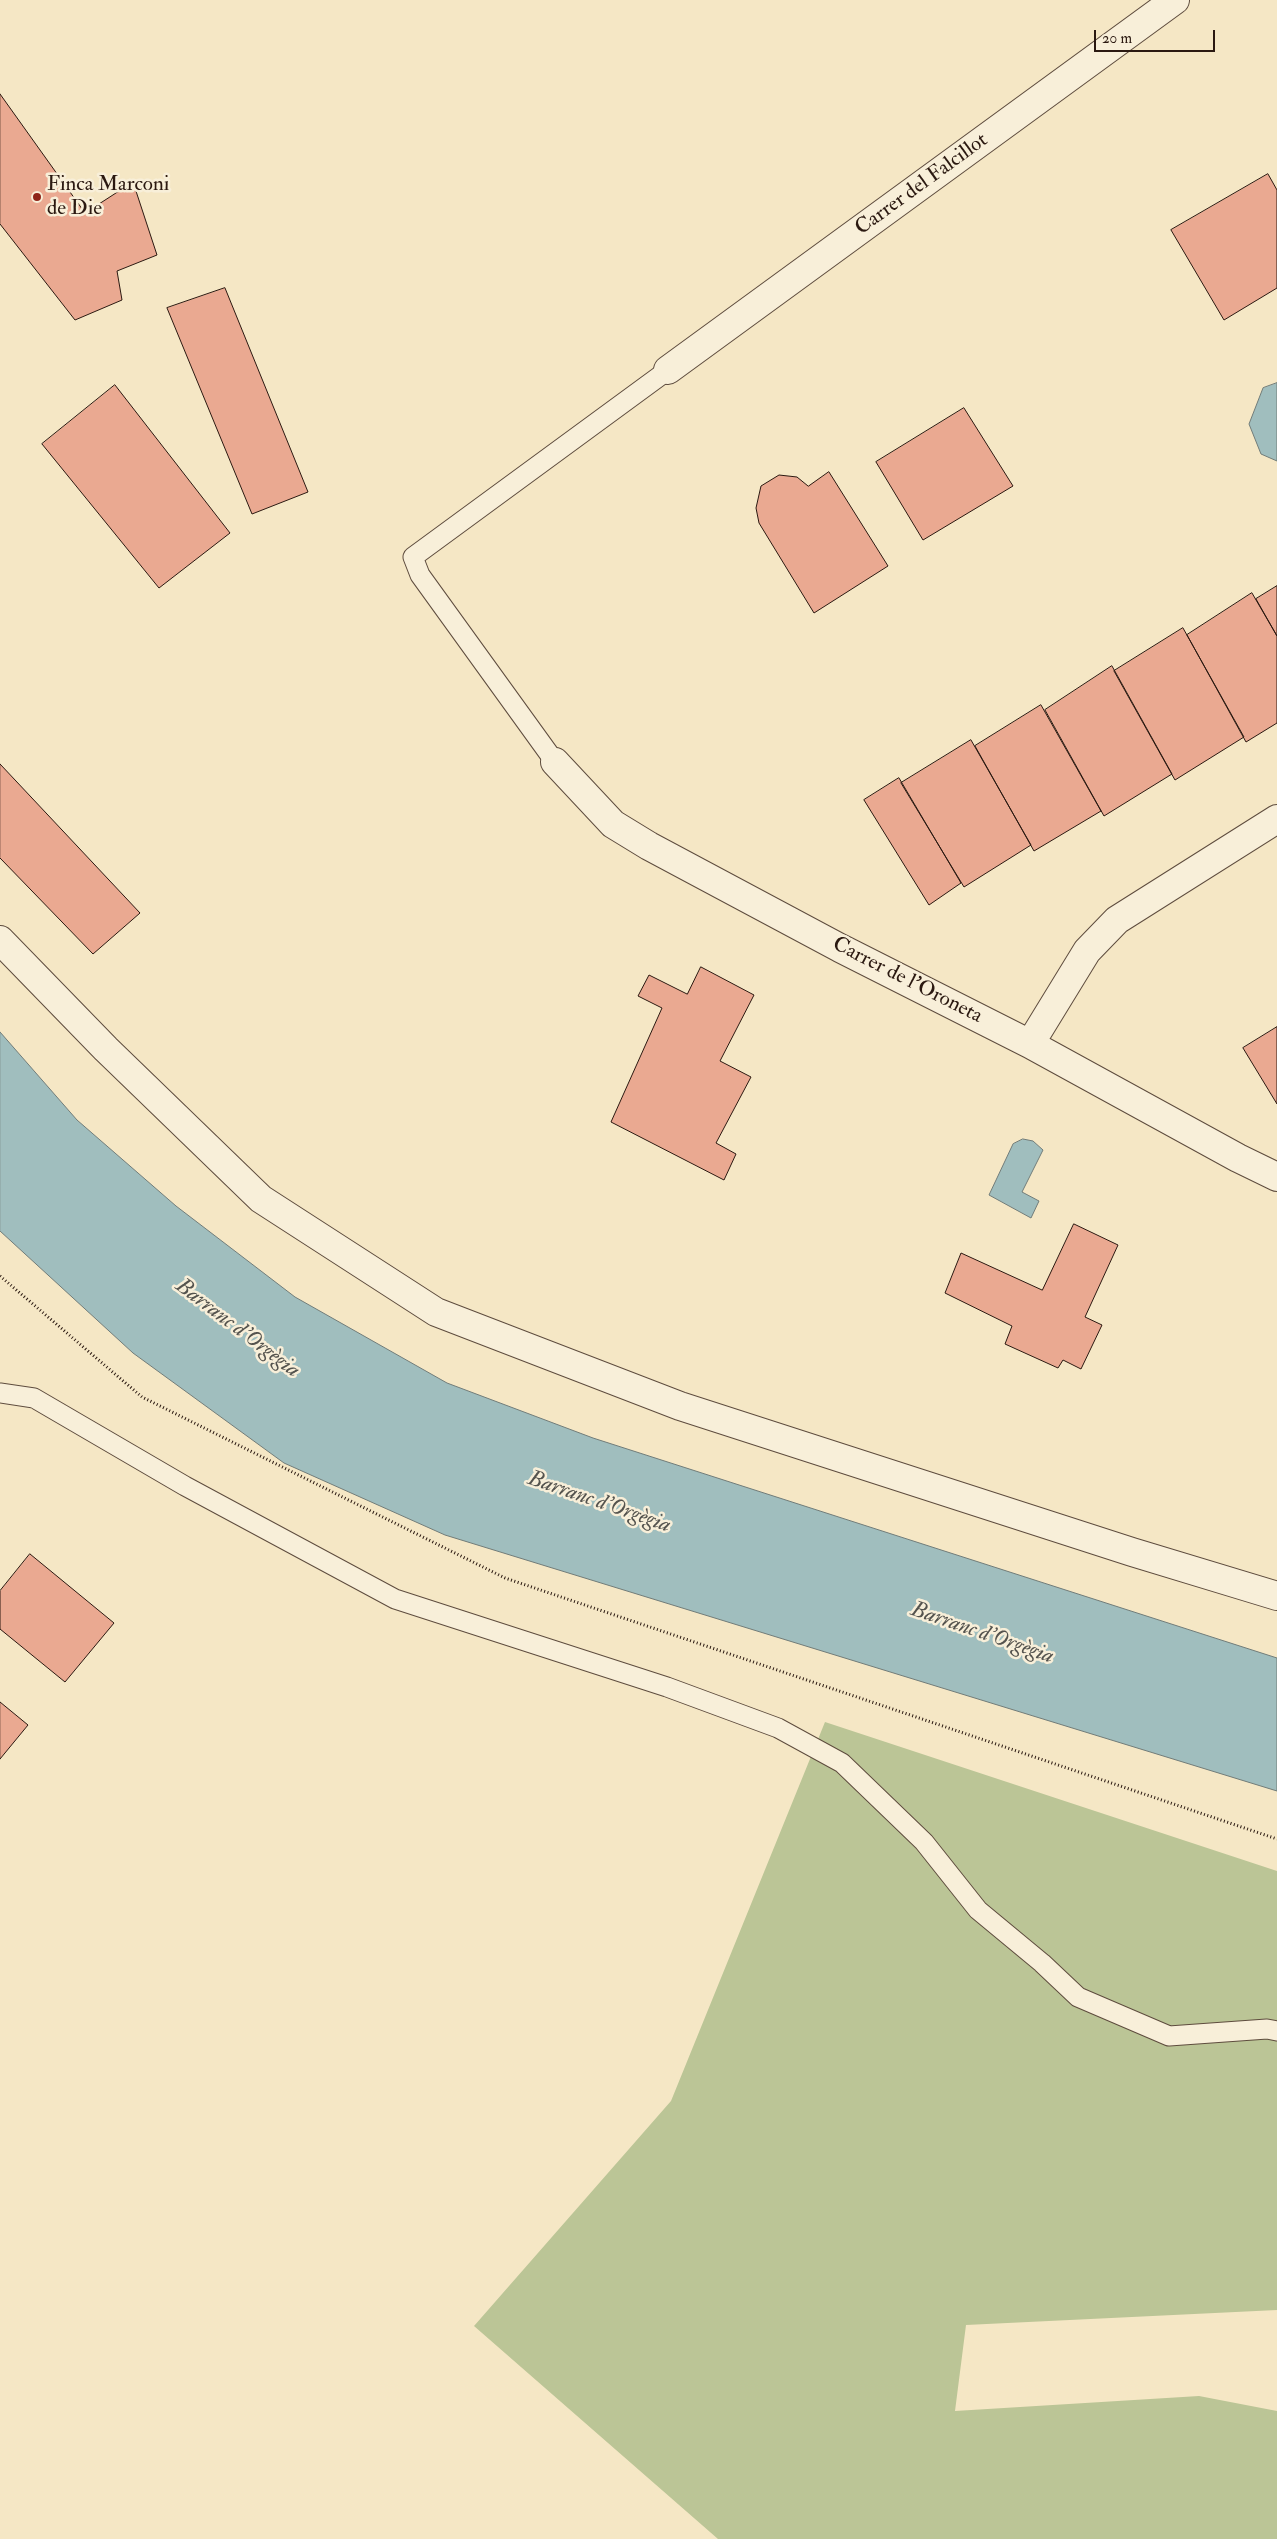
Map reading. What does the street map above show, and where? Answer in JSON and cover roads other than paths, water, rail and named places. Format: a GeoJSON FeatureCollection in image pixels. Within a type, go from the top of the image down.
{"type":"FeatureCollection","features":[{"type":"Feature","properties":{"kind":"street","name":"Carrer del Falcillot"},"geometry":{"type":"LineString","coordinates":[[668,370],[1175,0]]}},
{"type":"Feature","properties":{"kind":"street","name":"Carrer de l'Oroneta"},"geometry":{"type":"LineString","coordinates":[[554,762],[613,824],[649,846],[840,948],[1030,1044],[1238,1158],[1277,1177]]}},
{"type":"Feature","properties":{"kind":"street"},"geometry":{"type":"LineString","coordinates":[[1030,1044],[1087,951],[1117,920],[1277,819]]}},
{"type":"Feature","properties":{"kind":"street"},"geometry":{"type":"LineString","coordinates":[[0,940],[106,1050],[261,1199],[436,1312],[680,1406],[1132,1552],[1277,1596]]}},
{"type":"Feature","properties":{"kind":"lane"},"geometry":{"type":"LineString","coordinates":[[554,762],[420,575],[413,557],[668,370]]}},
{"type":"Feature","properties":{"kind":"lane"},"geometry":{"type":"LineString","coordinates":[[0,1393],[34,1398],[185,1486],[395,1599],[677,1691],[778,1728],[842,1763],[924,1842],[978,1910],[1042,1963],[1078,1997],[1169,2036],[1267,2029],[1277,2031]]}},
{"type":"Feature","properties":{"kind":"water"},"geometry":{"type":"Polygon","coordinates":[[[1277,383],[1277,461],[1261,454],[1249,424],[1263,388],[1277,383]]]}},
{"type":"Feature","properties":{"kind":"water","name":"Barranc d'Orgègia"},"geometry":{"type":"Polygon","coordinates":[[[0,1032],[77,1120],[176,1206],[295,1297],[447,1383],[593,1438],[1277,1658],[1277,1791],[445,1535],[284,1463],[133,1353],[0,1231],[0,1032]]]}},
{"type":"Feature","properties":{"kind":"water"},"geometry":{"type":"Polygon","coordinates":[[[1023,1139],[1033,1141],[1043,1150],[1022,1192],[1039,1201],[1031,1218],[989,1195],[1013,1144],[1023,1139]]]}},
{"type":"Feature","properties":{"kind":"place","name":"Finca Marconi de Die"},"geometry":{"type":"Point","coordinates":[37,197]}}]}
